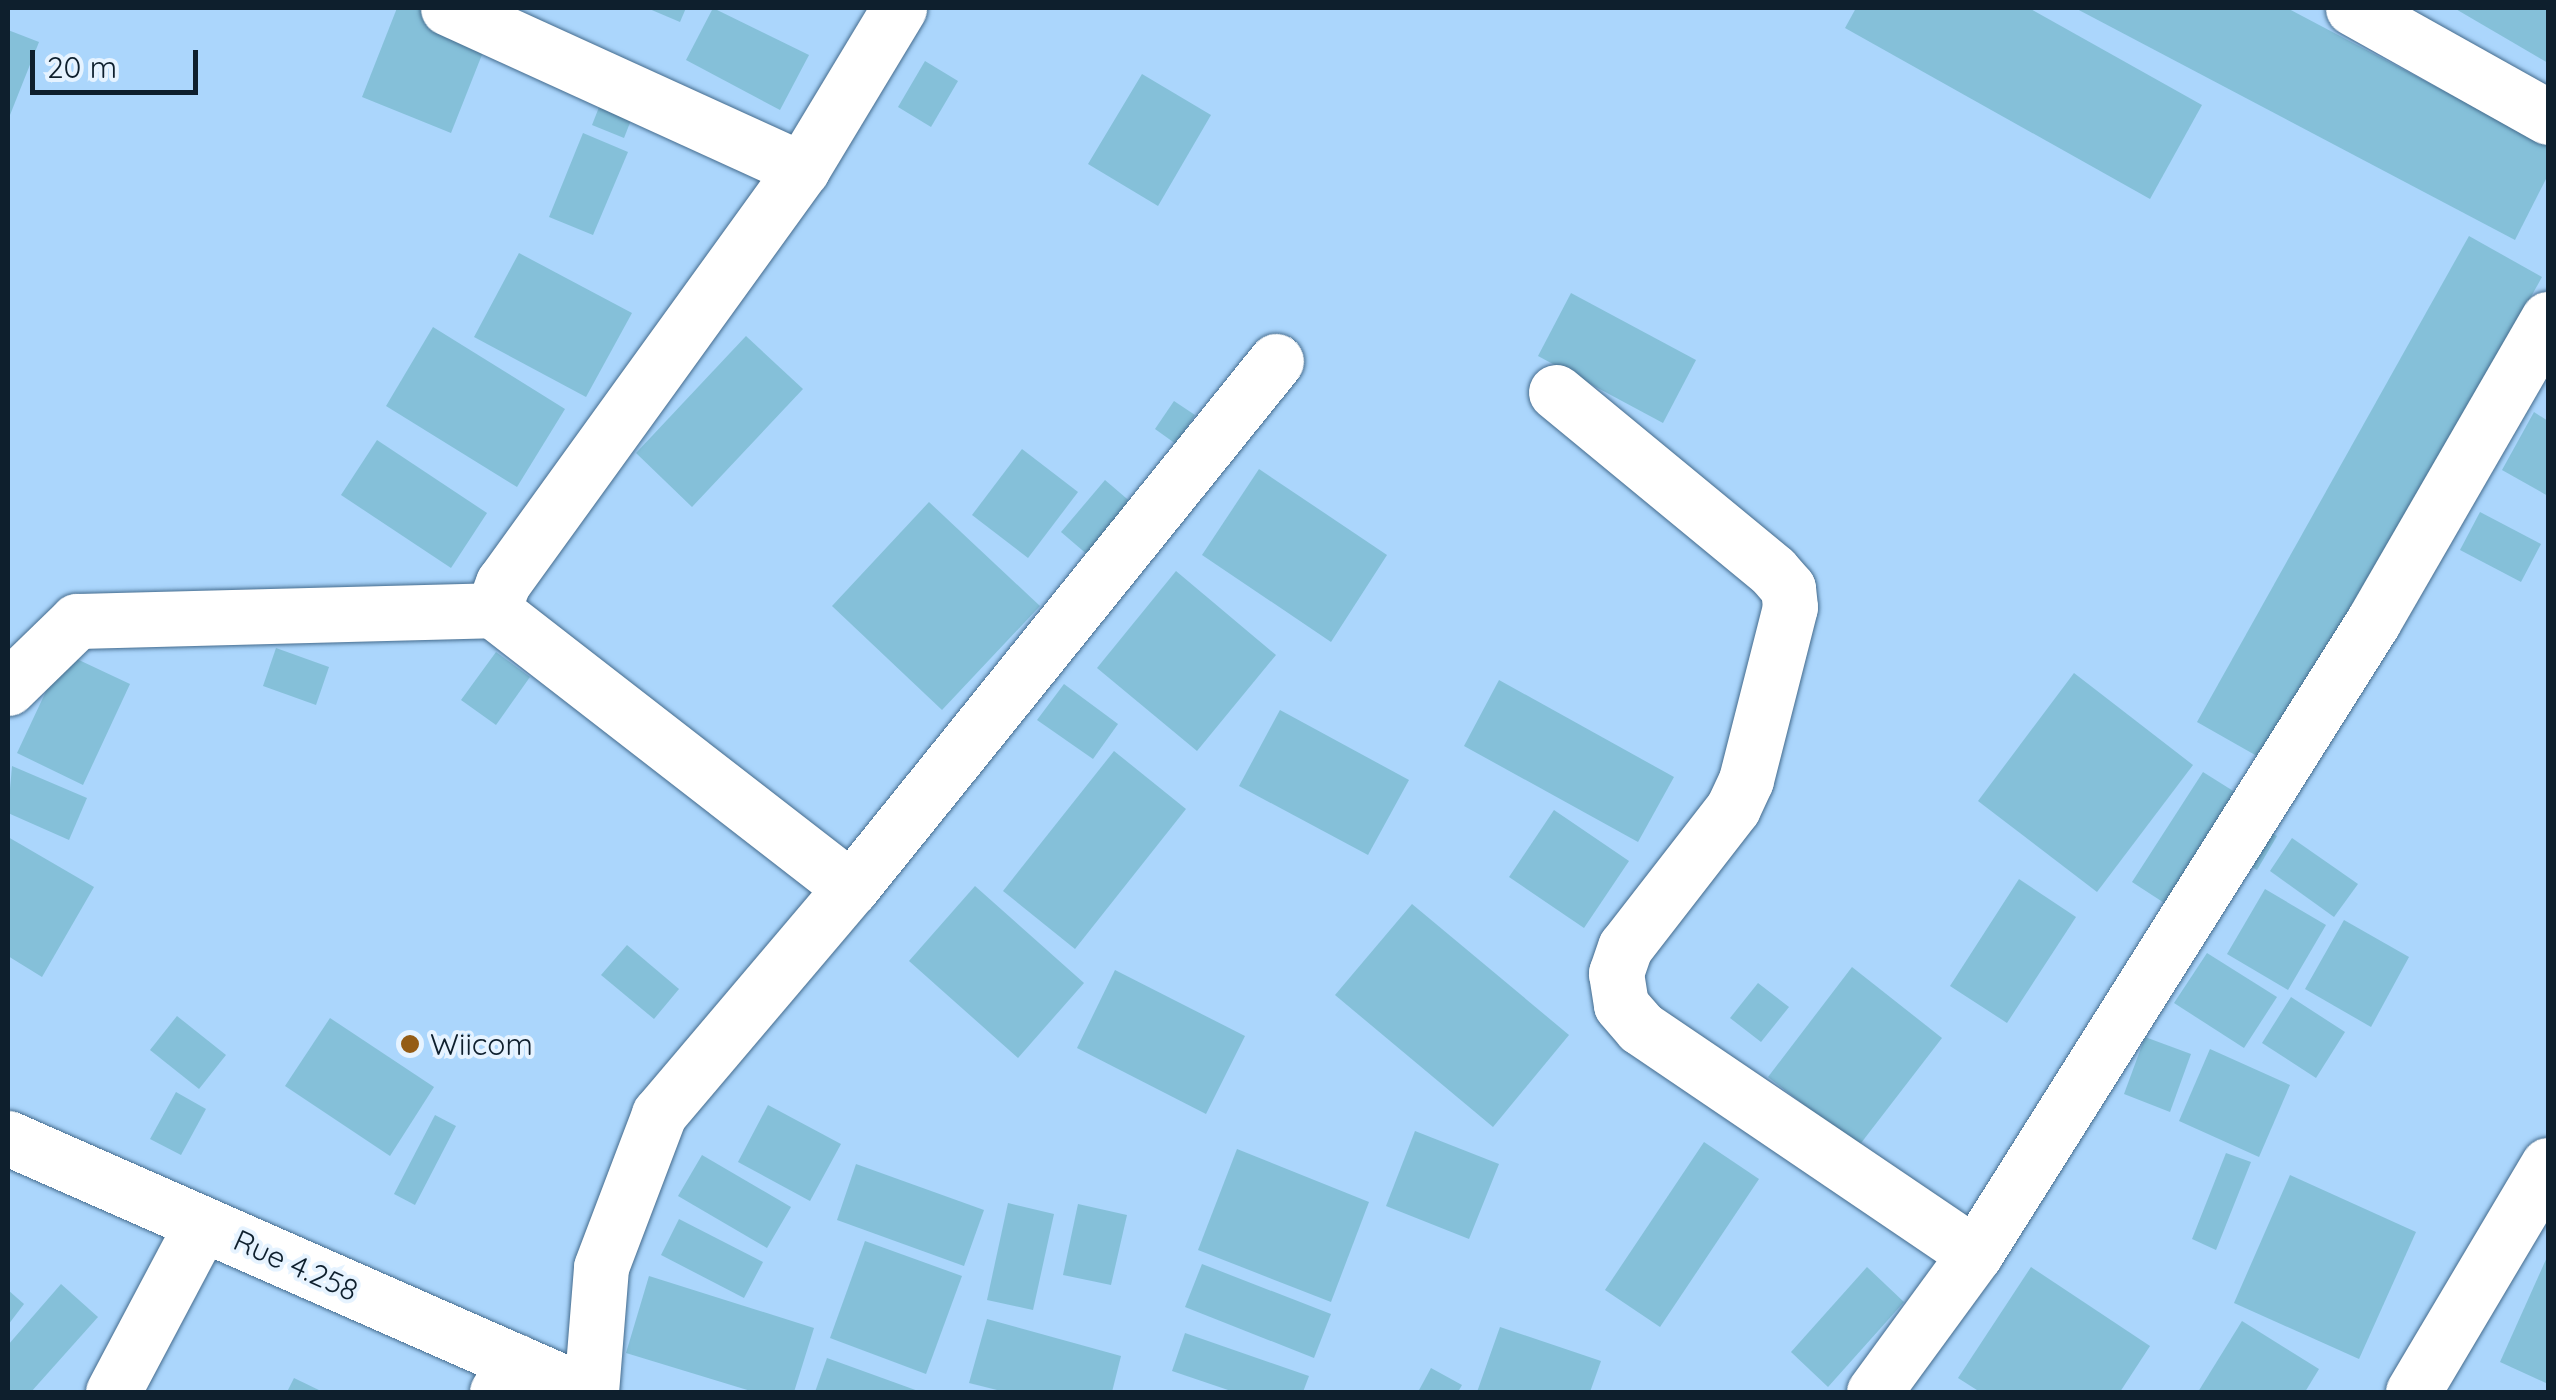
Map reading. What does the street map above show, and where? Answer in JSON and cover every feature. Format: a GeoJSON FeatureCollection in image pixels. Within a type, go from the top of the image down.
{"type":"FeatureCollection","features":[{"type":"Feature","properties":{"kind":"main road"},"geometry":{"type":"LineString","coordinates":[[448,8],[802,169]]}},
{"type":"Feature","properties":{"kind":"main road"},"geometry":{"type":"LineString","coordinates":[[493,610],[503,583],[802,169],[900,8]]}},
{"type":"Feature","properties":{"kind":"main road"},"geometry":{"type":"LineString","coordinates":[[2354,8],[2548,117]]}},
{"type":"Feature","properties":{"kind":"main road"},"geometry":{"type":"LineString","coordinates":[[1874,1392],[1974,1254],[2373,622],[2548,319]]}},
{"type":"Feature","properties":{"kind":"main road"},"geometry":{"type":"LineString","coordinates":[[588,1392],[601,1267],[659,1114],[851,888],[1276,360]]}},
{"type":"Feature","properties":{"kind":"main road"},"geometry":{"type":"LineString","coordinates":[[1556,392],[1788,588],[1790,607],[1746,780],[1734,808],[1625,947],[1616,973],[1622,1006],[1641,1028],[1974,1254]]}},
{"type":"Feature","properties":{"kind":"main road"},"geometry":{"type":"LineString","coordinates":[[8,688],[77,621],[493,610],[851,888]]}},
{"type":"Feature","properties":{"kind":"main road","name":"Rue 4.258"},"geometry":{"type":"LineString","coordinates":[[8,1138],[202,1224],[507,1377],[588,1392]]}},
{"type":"Feature","properties":{"kind":"main road"},"geometry":{"type":"LineString","coordinates":[[2418,1391],[2548,1165]]}},
{"type":"Feature","properties":{"kind":"main road"},"geometry":{"type":"LineString","coordinates":[[113,1392],[202,1224]]}},
{"type":"Feature","properties":{"kind":"building"},"geometry":{"type":"Polygon","coordinates":[[[397,8],[416,8],[489,37],[451,133],[362,97],[397,8]]]}},
{"type":"Feature","properties":{"kind":"building"},"geometry":{"type":"Polygon","coordinates":[[[647,8],[686,8],[680,22],[647,8]]]}},
{"type":"Feature","properties":{"kind":"building"},"geometry":{"type":"Polygon","coordinates":[[[713,8],[809,55],[780,110],[686,60],[713,8]]]}},
{"type":"Feature","properties":{"kind":"building"},"geometry":{"type":"Polygon","coordinates":[[[1856,8],[2029,8],[2202,105],[2150,199],[1845,28],[1856,8]]]}},
{"type":"Feature","properties":{"kind":"building"},"geometry":{"type":"Polygon","coordinates":[[[2075,8],[2287,8],[2548,146],[2548,175],[2515,240],[2075,8]]]}},
{"type":"Feature","properties":{"kind":"building"},"geometry":{"type":"Polygon","coordinates":[[[2454,8],[2548,8],[2548,63],[2454,8]]]}},
{"type":"Feature","properties":{"kind":"building"},"geometry":{"type":"Polygon","coordinates":[[[8,30],[39,42],[8,120],[8,30]]]}},
{"type":"Feature","properties":{"kind":"building"},"geometry":{"type":"Polygon","coordinates":[[[925,61],[958,81],[931,127],[898,107],[925,61]]]}},
{"type":"Feature","properties":{"kind":"building"},"geometry":{"type":"Polygon","coordinates":[[[1142,74],[1211,115],[1158,206],[1088,164],[1142,74]]]}},
{"type":"Feature","properties":{"kind":"building"},"geometry":{"type":"Polygon","coordinates":[[[603,97],[635,110],[624,138],[592,125],[603,97]]]}},
{"type":"Feature","properties":{"kind":"building"},"geometry":{"type":"Polygon","coordinates":[[[583,133],[628,152],[593,235],[549,217],[583,133]]]}},
{"type":"Feature","properties":{"kind":"building"},"geometry":{"type":"Polygon","coordinates":[[[2469,236],[2542,277],[2271,764],[2197,722],[2469,236]]]}},
{"type":"Feature","properties":{"kind":"building"},"geometry":{"type":"Polygon","coordinates":[[[519,253],[632,313],[586,397],[474,337],[519,253]]]}},
{"type":"Feature","properties":{"kind":"building"},"geometry":{"type":"Polygon","coordinates":[[[1571,293],[1696,360],[1663,423],[1538,356],[1571,293]]]}},
{"type":"Feature","properties":{"kind":"building"},"geometry":{"type":"Polygon","coordinates":[[[433,327],[565,409],[517,487],[386,406],[433,327]]]}},
{"type":"Feature","properties":{"kind":"building"},"geometry":{"type":"Polygon","coordinates":[[[746,336],[803,389],[692,507],[636,453],[746,336]]]}},
{"type":"Feature","properties":{"kind":"building"},"geometry":{"type":"Polygon","coordinates":[[[1174,401],[1195,415],[1176,444],[1155,429],[1174,401]]]}},
{"type":"Feature","properties":{"kind":"building"},"geometry":{"type":"Polygon","coordinates":[[[2534,412],[2548,421],[2548,496],[2502,470],[2534,412]]]}},
{"type":"Feature","properties":{"kind":"building"},"geometry":{"type":"Polygon","coordinates":[[[377,440],[487,513],[451,568],[341,495],[377,440]]]}},
{"type":"Feature","properties":{"kind":"building"},"geometry":{"type":"Polygon","coordinates":[[[1022,449],[1078,492],[1028,558],[972,515],[1022,449]]]}},
{"type":"Feature","properties":{"kind":"building"},"geometry":{"type":"Polygon","coordinates":[[[1259,469],[1387,555],[1331,642],[1202,555],[1259,469]]]}},
{"type":"Feature","properties":{"kind":"building"},"geometry":{"type":"Polygon","coordinates":[[[1105,480],[1133,504],[1089,556],[1061,532],[1105,480]]]}},
{"type":"Feature","properties":{"kind":"building"},"geometry":{"type":"Polygon","coordinates":[[[929,502],[1040,606],[942,710],[832,606],[929,502]]]}},
{"type":"Feature","properties":{"kind":"building"},"geometry":{"type":"Polygon","coordinates":[[[2480,512],[2541,544],[2521,582],[2460,550],[2480,512]]]}},
{"type":"Feature","properties":{"kind":"building"},"geometry":{"type":"Polygon","coordinates":[[[1176,571],[1276,655],[1197,751],[1097,668],[1176,571]]]}},
{"type":"Feature","properties":{"kind":"building"},"geometry":{"type":"Polygon","coordinates":[[[276,648],[329,667],[316,705],[263,686],[276,648]]]}},
{"type":"Feature","properties":{"kind":"building"},"geometry":{"type":"Polygon","coordinates":[[[496,652],[530,677],[496,725],[461,700],[496,652]]]}},
{"type":"Feature","properties":{"kind":"building"},"geometry":{"type":"Polygon","coordinates":[[[64,653],[130,684],[83,785],[17,753],[64,653]]]}},
{"type":"Feature","properties":{"kind":"building"},"geometry":{"type":"Polygon","coordinates":[[[2074,673],[2193,765],[2097,892],[1978,801],[2074,673]]]}},
{"type":"Feature","properties":{"kind":"building"},"geometry":{"type":"Polygon","coordinates":[[[1499,680],[1674,777],[1638,842],[1464,746],[1499,680]]]}},
{"type":"Feature","properties":{"kind":"building"},"geometry":{"type":"Polygon","coordinates":[[[1064,684],[1118,724],[1093,759],[1037,720],[1064,684]]]}},
{"type":"Feature","properties":{"kind":"building"},"geometry":{"type":"Polygon","coordinates":[[[1280,710],[1409,780],[1368,855],[1239,786],[1280,710]]]}},
{"type":"Feature","properties":{"kind":"building"},"geometry":{"type":"Polygon","coordinates":[[[1114,751],[1186,809],[1075,949],[1003,891],[1114,751]]]}},
{"type":"Feature","properties":{"kind":"building"},"geometry":{"type":"Polygon","coordinates":[[[12,766],[87,798],[69,840],[8,813],[12,766]]]}},
{"type":"Feature","properties":{"kind":"building"},"geometry":{"type":"Polygon","coordinates":[[[2203,772],[2246,799],[2175,910],[2132,882],[2203,772]]]}},
{"type":"Feature","properties":{"kind":"building"},"geometry":{"type":"Polygon","coordinates":[[[1554,810],[1629,861],[1584,928],[1509,877],[1554,810]]]}},
{"type":"Feature","properties":{"kind":"building"},"geometry":{"type":"Polygon","coordinates":[[[2262,828],[2277,836],[2257,870],[2244,863],[2262,828]]]}},
{"type":"Feature","properties":{"kind":"building"},"geometry":{"type":"Polygon","coordinates":[[[8,837],[94,887],[42,977],[8,956],[8,837]]]}},
{"type":"Feature","properties":{"kind":"building"},"geometry":{"type":"Polygon","coordinates":[[[2292,838],[2358,884],[2334,917],[2270,871],[2292,838]]]}},
{"type":"Feature","properties":{"kind":"building"},"geometry":{"type":"Polygon","coordinates":[[[2019,879],[2076,917],[2007,1023],[1950,986],[2019,879]]]}},
{"type":"Feature","properties":{"kind":"building"},"geometry":{"type":"Polygon","coordinates":[[[975,886],[1084,983],[1018,1058],[909,961],[975,886]]]}},
{"type":"Feature","properties":{"kind":"building"},"geometry":{"type":"Polygon","coordinates":[[[2265,889],[2326,925],[2288,990],[2227,954],[2265,889]]]}},
{"type":"Feature","properties":{"kind":"building"},"geometry":{"type":"Polygon","coordinates":[[[1412,904],[1569,1035],[1493,1127],[1335,995],[1412,904]]]}},
{"type":"Feature","properties":{"kind":"building"},"geometry":{"type":"Polygon","coordinates":[[[2344,920],[2409,957],[2371,1027],[2305,989],[2344,920]]]}},
{"type":"Feature","properties":{"kind":"building"},"geometry":{"type":"Polygon","coordinates":[[[627,945],[679,989],[654,1019],[601,975],[627,945]]]}},
{"type":"Feature","properties":{"kind":"building"},"geometry":{"type":"Polygon","coordinates":[[[2207,953],[2277,997],[2244,1048],[2174,1003],[2207,953]]]}},
{"type":"Feature","properties":{"kind":"building"},"geometry":{"type":"Polygon","coordinates":[[[1852,967],[1942,1038],[1858,1147],[1768,1077],[1852,967]]]}},
{"type":"Feature","properties":{"kind":"building"},"geometry":{"type":"Polygon","coordinates":[[[1115,970],[1245,1036],[1206,1114],[1077,1048],[1115,970]]]}},
{"type":"Feature","properties":{"kind":"building"},"geometry":{"type":"Polygon","coordinates":[[[1758,983],[1789,1007],[1761,1042],[1730,1018],[1758,983]]]}},
{"type":"Feature","properties":{"kind":"building"},"geometry":{"type":"Polygon","coordinates":[[[2291,997],[2345,1032],[2316,1078],[2262,1043],[2291,997]]]}},
{"type":"Feature","properties":{"kind":"building"},"geometry":{"type":"Polygon","coordinates":[[[177,1016],[226,1055],[199,1089],[150,1050],[177,1016]]]}},
{"type":"Feature","properties":{"kind":"building"},"geometry":{"type":"Polygon","coordinates":[[[330,1018],[434,1087],[390,1156],[285,1086],[330,1018]]]}},
{"type":"Feature","properties":{"kind":"building"},"geometry":{"type":"Polygon","coordinates":[[[2145,1037],[2191,1054],[2170,1112],[2124,1094],[2145,1037]]]}},
{"type":"Feature","properties":{"kind":"building"},"geometry":{"type":"Polygon","coordinates":[[[2210,1049],[2290,1085],[2259,1157],[2179,1121],[2210,1049]]]}},
{"type":"Feature","properties":{"kind":"building"},"geometry":{"type":"Polygon","coordinates":[[[176,1092],[206,1109],[181,1155],[150,1139],[176,1092]]]}},
{"type":"Feature","properties":{"kind":"building"},"geometry":{"type":"Polygon","coordinates":[[[768,1105],[841,1144],[810,1201],[738,1162],[768,1105]]]}},
{"type":"Feature","properties":{"kind":"building"},"geometry":{"type":"Polygon","coordinates":[[[435,1115],[456,1126],[415,1205],[394,1194],[435,1115]]]}},
{"type":"Feature","properties":{"kind":"building"},"geometry":{"type":"Polygon","coordinates":[[[1415,1131],[1499,1164],[1469,1239],[1386,1206],[1415,1131]]]}},
{"type":"Feature","properties":{"kind":"building"},"geometry":{"type":"Polygon","coordinates":[[[1704,1142],[1759,1179],[1660,1327],[1605,1290],[1704,1142]]]}},
{"type":"Feature","properties":{"kind":"building"},"geometry":{"type":"Polygon","coordinates":[[[1237,1149],[1369,1202],[1331,1302],[1198,1250],[1237,1149]]]}},
{"type":"Feature","properties":{"kind":"building"},"geometry":{"type":"Polygon","coordinates":[[[2226,1153],[2251,1162],[2216,1250],[2192,1239],[2226,1153]]]}},
{"type":"Feature","properties":{"kind":"building"},"geometry":{"type":"Polygon","coordinates":[[[702,1155],[791,1207],[767,1248],[678,1196],[702,1155]]]}},
{"type":"Feature","properties":{"kind":"building"},"geometry":{"type":"Polygon","coordinates":[[[856,1164],[984,1210],[964,1266],[837,1220],[856,1164]]]}},
{"type":"Feature","properties":{"kind":"building"},"geometry":{"type":"Polygon","coordinates":[[[2290,1175],[2416,1232],[2359,1359],[2234,1303],[2290,1175]]]}},
{"type":"Feature","properties":{"kind":"building"},"geometry":{"type":"Polygon","coordinates":[[[1008,1203],[1054,1214],[1033,1310],[987,1300],[1008,1203]]]}},
{"type":"Feature","properties":{"kind":"building"},"geometry":{"type":"Polygon","coordinates":[[[1078,1204],[1127,1215],[1111,1285],[1063,1275],[1078,1204]]]}},
{"type":"Feature","properties":{"kind":"building"},"geometry":{"type":"Polygon","coordinates":[[[679,1219],[763,1262],[744,1298],[661,1255],[679,1219]]]}},
{"type":"Feature","properties":{"kind":"building"},"geometry":{"type":"Polygon","coordinates":[[[865,1241],[962,1276],[926,1374],[830,1338],[865,1241]]]}},
{"type":"Feature","properties":{"kind":"building"},"geometry":{"type":"Polygon","coordinates":[[[2548,1255],[2548,1384],[2500,1362],[2548,1255]]]}},
{"type":"Feature","properties":{"kind":"building"},"geometry":{"type":"Polygon","coordinates":[[[1202,1264],[1331,1314],[1314,1358],[1185,1307],[1202,1264]]]}},
{"type":"Feature","properties":{"kind":"building"},"geometry":{"type":"Polygon","coordinates":[[[1867,1267],[1904,1302],[1828,1387],[1791,1352],[1867,1267]]]}},
{"type":"Feature","properties":{"kind":"building"},"geometry":{"type":"Polygon","coordinates":[[[2031,1267],[2150,1346],[2120,1392],[1980,1392],[1958,1378],[2031,1267]]]}},
{"type":"Feature","properties":{"kind":"building"},"geometry":{"type":"Polygon","coordinates":[[[649,1276],[814,1328],[794,1392],[754,1392],[626,1353],[649,1276]]]}},
{"type":"Feature","properties":{"kind":"building"},"geometry":{"type":"Polygon","coordinates":[[[61,1284],[98,1317],[31,1392],[8,1392],[8,1345],[61,1284]]]}},
{"type":"Feature","properties":{"kind":"building"},"geometry":{"type":"Polygon","coordinates":[[[8,1290],[24,1304],[8,1325],[8,1290]]]}},
{"type":"Feature","properties":{"kind":"building"},"geometry":{"type":"Polygon","coordinates":[[[987,1319],[1121,1356],[1112,1392],[1005,1392],[969,1383],[987,1319]]]}},
{"type":"Feature","properties":{"kind":"building"},"geometry":{"type":"Polygon","coordinates":[[[2242,1321],[2319,1369],[2305,1392],[2198,1392],[2242,1321]]]}},
{"type":"Feature","properties":{"kind":"building"},"geometry":{"type":"Polygon","coordinates":[[[1500,1327],[1601,1361],[1590,1392],[1477,1392],[1500,1327]]]}},
{"type":"Feature","properties":{"kind":"building"},"geometry":{"type":"Polygon","coordinates":[[[1185,1333],[1309,1376],[1303,1392],[1234,1392],[1172,1371],[1185,1333]]]}},
{"type":"Feature","properties":{"kind":"building"},"geometry":{"type":"Polygon","coordinates":[[[827,1358],[921,1392],[815,1392],[827,1358]]]}},
{"type":"Feature","properties":{"kind":"building"},"geometry":{"type":"Polygon","coordinates":[[[1431,1368],[1462,1385],[1458,1392],[1418,1392],[1431,1368]]]}},
{"type":"Feature","properties":{"kind":"building"},"geometry":{"type":"Polygon","coordinates":[[[294,1378],[323,1392],[287,1392],[294,1378]]]}},
{"type":"Feature","properties":{"kind":"place","name":"Wiicom"},"geometry":{"type":"Point","coordinates":[410,1044]}}]}
